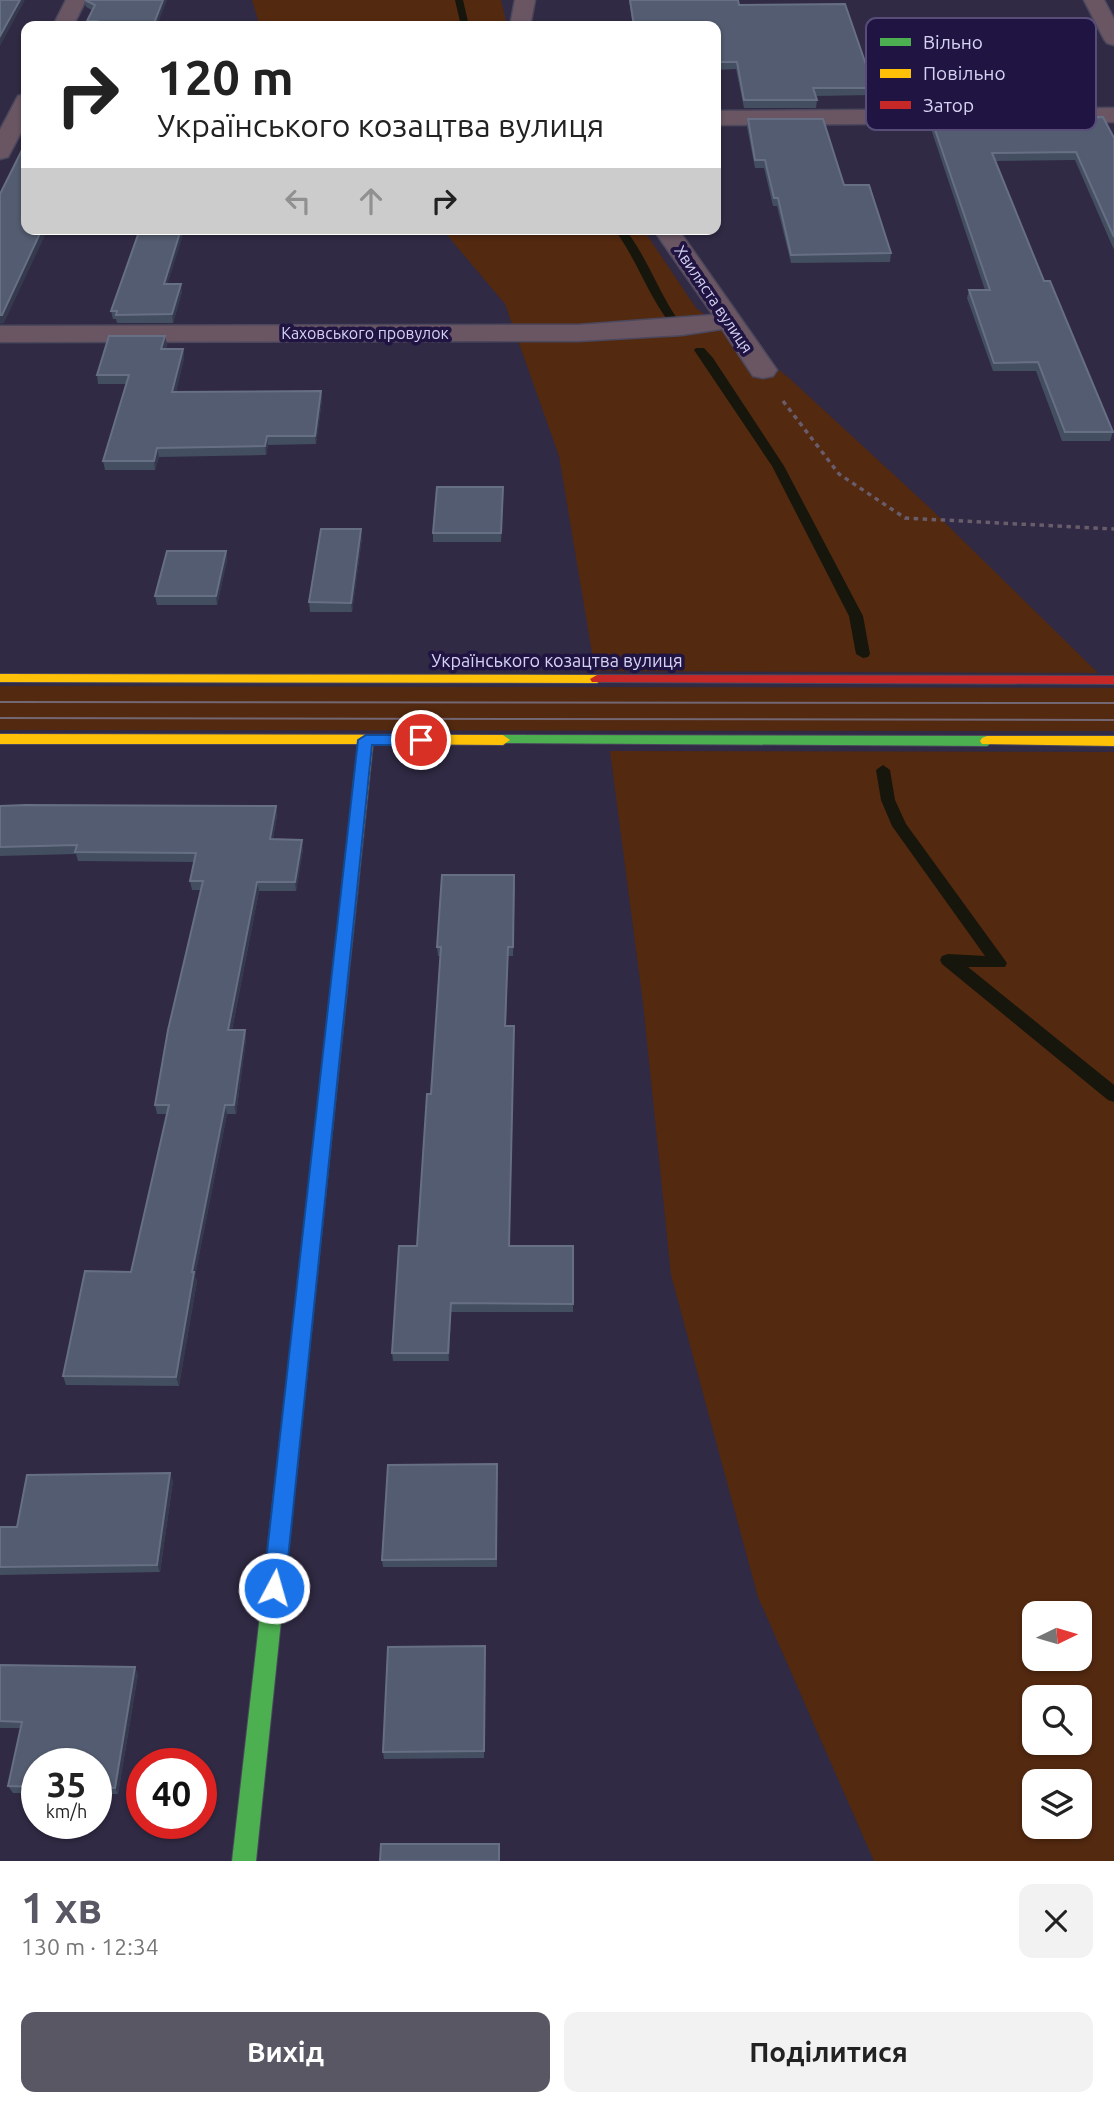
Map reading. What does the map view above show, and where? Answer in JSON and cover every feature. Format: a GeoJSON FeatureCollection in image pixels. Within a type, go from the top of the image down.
{"type":"FeatureCollection","features":[{"type":"Feature","properties":{"kind":"street"},"geometry":{"type":"LineString","coordinates":[[66,21],[76,0]]}},
{"type":"Feature","properties":{"kind":"street"},"geometry":{"type":"LineString","coordinates":[[521,21],[525,0]]}},
{"type":"Feature","properties":{"kind":"street"},"geometry":{"type":"LineString","coordinates":[[1094,0],[1114,39]]}},
{"type":"Feature","properties":{"kind":"street"},"geometry":{"type":"LineString","coordinates":[[0,101],[21,101]]}},
{"type":"Feature","properties":{"kind":"street"},"geometry":{"type":"LineString","coordinates":[[0,152],[21,111]]}},
{"type":"Feature","properties":{"kind":"street"},"geometry":{"type":"LineString","coordinates":[[1096,115],[1114,115]]}},
{"type":"Feature","properties":{"kind":"street"},"geometry":{"type":"LineString","coordinates":[[721,118],[866,117]]}},
{"type":"Feature","properties":{"kind":"street","name":"Хвиляста вулиця"},"geometry":{"type":"LineString","coordinates":[[669,235],[762,370]]}},
{"type":"Feature","properties":{"kind":"street","name":"Каховського провулок"},"geometry":{"type":"LineString","coordinates":[[0,334],[578,333],[682,327],[730,320]]}},
{"type":"Feature","properties":{"kind":"street","name":"Українського козацтва вулиця"},"geometry":{"type":"LineString","coordinates":[[0,678],[1114,680]]}},
{"type":"Feature","properties":{"kind":"street"},"geometry":{"type":"LineString","coordinates":[[0,739],[1114,741]]}},
{"type":"Feature","properties":{"kind":"street"},"geometry":{"type":"LineString","coordinates":[[244,1861],[366,740]]}},
{"type":"Feature","properties":{"kind":"path"},"geometry":{"type":"LineString","coordinates":[[762,370],[794,417],[839,474],[905,518],[1114,529]]}},
{"type":"Feature","properties":{"kind":"shaded area"},"geometry":{"type":"Polygon","coordinates":[[[252,0],[501,0],[506,21],[259,21],[252,0]]]}},
{"type":"Feature","properties":{"kind":"shaded area"},"geometry":{"type":"Polygon","coordinates":[[[447,235],[647,235],[696,308],[788,377],[930,508],[1098,673],[595,671],[559,456],[505,304],[447,235]]]}},
{"type":"Feature","properties":{"kind":"shaded area"},"geometry":{"type":"Polygon","coordinates":[[[0,686],[1114,688],[1114,731],[0,730],[0,686]]]}},
{"type":"Feature","properties":{"kind":"shaded area"},"geometry":{"type":"Polygon","coordinates":[[[610,751],[1114,752],[1114,1861],[874,1861],[758,1597],[671,1275],[643,1003],[610,751]]]}},
{"type":"Feature","properties":{"kind":"building"},"geometry":{"type":"Polygon","coordinates":[[[0,0],[20,0],[0,36],[0,0]]]}},
{"type":"Feature","properties":{"kind":"building"},"geometry":{"type":"Polygon","coordinates":[[[85,0],[163,0],[155,21],[87,21],[95,5],[85,0]]]}},
{"type":"Feature","properties":{"kind":"building"},"geometry":{"type":"Polygon","coordinates":[[[630,0],[738,0],[739,5],[845,4],[866,65],[866,88],[813,88],[817,100],[744,100],[737,62],[721,62],[721,21],[633,21],[630,0]]]}},
{"type":"Feature","properties":{"kind":"building"},"geometry":{"type":"Polygon","coordinates":[[[1096,117],[1103,117],[1114,138],[1114,237],[1076,152],[992,153],[1044,281],[1050,281],[1113,432],[1065,432],[1038,362],[994,363],[969,290],[990,290],[935,130],[1096,130],[1096,117]]]}},
{"type":"Feature","properties":{"kind":"building"},"geometry":{"type":"Polygon","coordinates":[[[748,119],[823,119],[844,185],[869,185],[891,253],[791,255],[778,198],[774,198],[765,160],[755,160],[748,119]]]}},
{"type":"Feature","properties":{"kind":"building"},"geometry":{"type":"Polygon","coordinates":[[[21,152],[21,235],[39,235],[2,315],[0,315],[0,194],[21,152]]]}},
{"type":"Feature","properties":{"kind":"building"},"geometry":{"type":"Polygon","coordinates":[[[138,235],[179,235],[164,284],[181,284],[172,314],[116,315],[117,311],[111,311],[138,235]]]}},
{"type":"Feature","properties":{"kind":"building"},"geometry":{"type":"Polygon","coordinates":[[[109,336],[165,336],[161,349],[183,349],[172,392],[321,391],[315,436],[267,436],[265,446],[157,448],[154,461],[103,461],[129,375],[97,375],[109,336]]]}},
{"type":"Feature","properties":{"kind":"building"},"geometry":{"type":"Polygon","coordinates":[[[437,487],[503,487],[501,533],[433,533],[437,487]]]}},
{"type":"Feature","properties":{"kind":"building"},"geometry":{"type":"Polygon","coordinates":[[[321,529],[361,529],[351,603],[309,602],[321,529]]]}},
{"type":"Feature","properties":{"kind":"building"},"geometry":{"type":"Polygon","coordinates":[[[167,551],[226,551],[216,596],[155,596],[167,551]]]}},
{"type":"Feature","properties":{"kind":"building"},"geometry":{"type":"Polygon","coordinates":[[[0,806],[276,806],[270,839],[302,840],[295,882],[257,882],[228,1030],[245,1030],[234,1105],[225,1105],[192,1272],[176,1377],[63,1376],[85,1271],[131,1272],[169,1105],[155,1105],[168,1030],[203,881],[190,881],[196,853],[75,852],[77,845],[0,847],[0,806]]]}},
{"type":"Feature","properties":{"kind":"building"},"geometry":{"type":"Polygon","coordinates":[[[442,875],[514,875],[513,947],[508,947],[505,1026],[514,1026],[509,1246],[573,1246],[573,1304],[451,1303],[448,1353],[392,1353],[399,1246],[417,1246],[427,1094],[431,1094],[441,947],[437,947],[442,875]]]}},
{"type":"Feature","properties":{"kind":"building"},"geometry":{"type":"Polygon","coordinates":[[[497,1464],[496,1559],[382,1560],[388,1465],[497,1464]]]}},
{"type":"Feature","properties":{"kind":"building"},"geometry":{"type":"Polygon","coordinates":[[[170,1473],[157,1565],[0,1567],[0,1527],[17,1527],[27,1475],[170,1473]]]}},
{"type":"Feature","properties":{"kind":"building"},"geometry":{"type":"Polygon","coordinates":[[[485,1646],[484,1751],[383,1752],[388,1647],[485,1646]]]}},
{"type":"Feature","properties":{"kind":"building"},"geometry":{"type":"Polygon","coordinates":[[[0,1665],[135,1667],[115,1788],[112,1788],[112,1748],[21,1748],[21,1786],[8,1786],[22,1722],[0,1721],[0,1665]]]}},
{"type":"Feature","properties":{"kind":"building"},"geometry":{"type":"Polygon","coordinates":[[[381,1844],[499,1844],[499,1861],[380,1861],[381,1844]]]}},
{"type":"Feature","properties":{"kind":"waterway"},"geometry":{"type":"LineString","coordinates":[[459,0],[464,21]]}},
{"type":"Feature","properties":{"kind":"waterway"},"geometry":{"type":"LineString","coordinates":[[624,235],[635,250],[658,298],[673,320]]}},
{"type":"Feature","properties":{"kind":"waterway"},"geometry":{"type":"LineString","coordinates":[[700,350],[778,466],[856,616],[863,654]]}},
{"type":"Feature","properties":{"kind":"waterway"},"geometry":{"type":"LineString","coordinates":[[872,707],[873,713]]}},
{"type":"Feature","properties":{"kind":"waterway"},"geometry":{"type":"LineString","coordinates":[[883,770],[888,800],[899,826],[999,963],[948,960],[1114,1095]]}},
{"type":"Feature","properties":{"kind":"tram line"},"geometry":{"type":"LineString","coordinates":[[0,702],[1114,703]]}},
{"type":"Feature","properties":{"kind":"tram line"},"geometry":{"type":"LineString","coordinates":[[0,718],[1114,720]]}},
{"type":"Feature","properties":{"kind":"traffic: fast"},"geometry":{"type":"LineString","coordinates":[[503,740],[987,741]]}},
{"type":"Feature","properties":{"kind":"traffic: fast"},"geometry":{"type":"LineString","coordinates":[[244,1861],[311,1247]]}},
{"type":"Feature","properties":{"kind":"traffic: slow"},"geometry":{"type":"LineString","coordinates":[[0,678],[597,679]]}},
{"type":"Feature","properties":{"kind":"traffic: slow"},"geometry":{"type":"LineString","coordinates":[[0,739],[503,740]]}},
{"type":"Feature","properties":{"kind":"traffic: slow"},"geometry":{"type":"LineString","coordinates":[[311,1247],[366,740]]}},
{"type":"Feature","properties":{"kind":"traffic: slow"},"geometry":{"type":"LineString","coordinates":[[987,741],[1114,741]]}},
{"type":"Feature","properties":{"kind":"traffic: jam"},"geometry":{"type":"LineString","coordinates":[[597,679],[1114,680]]}},
{"type":"Feature","properties":{"kind":"route"},"geometry":{"type":"LineString","coordinates":[[274,1588],[366,740],[421,740]]}}]}
